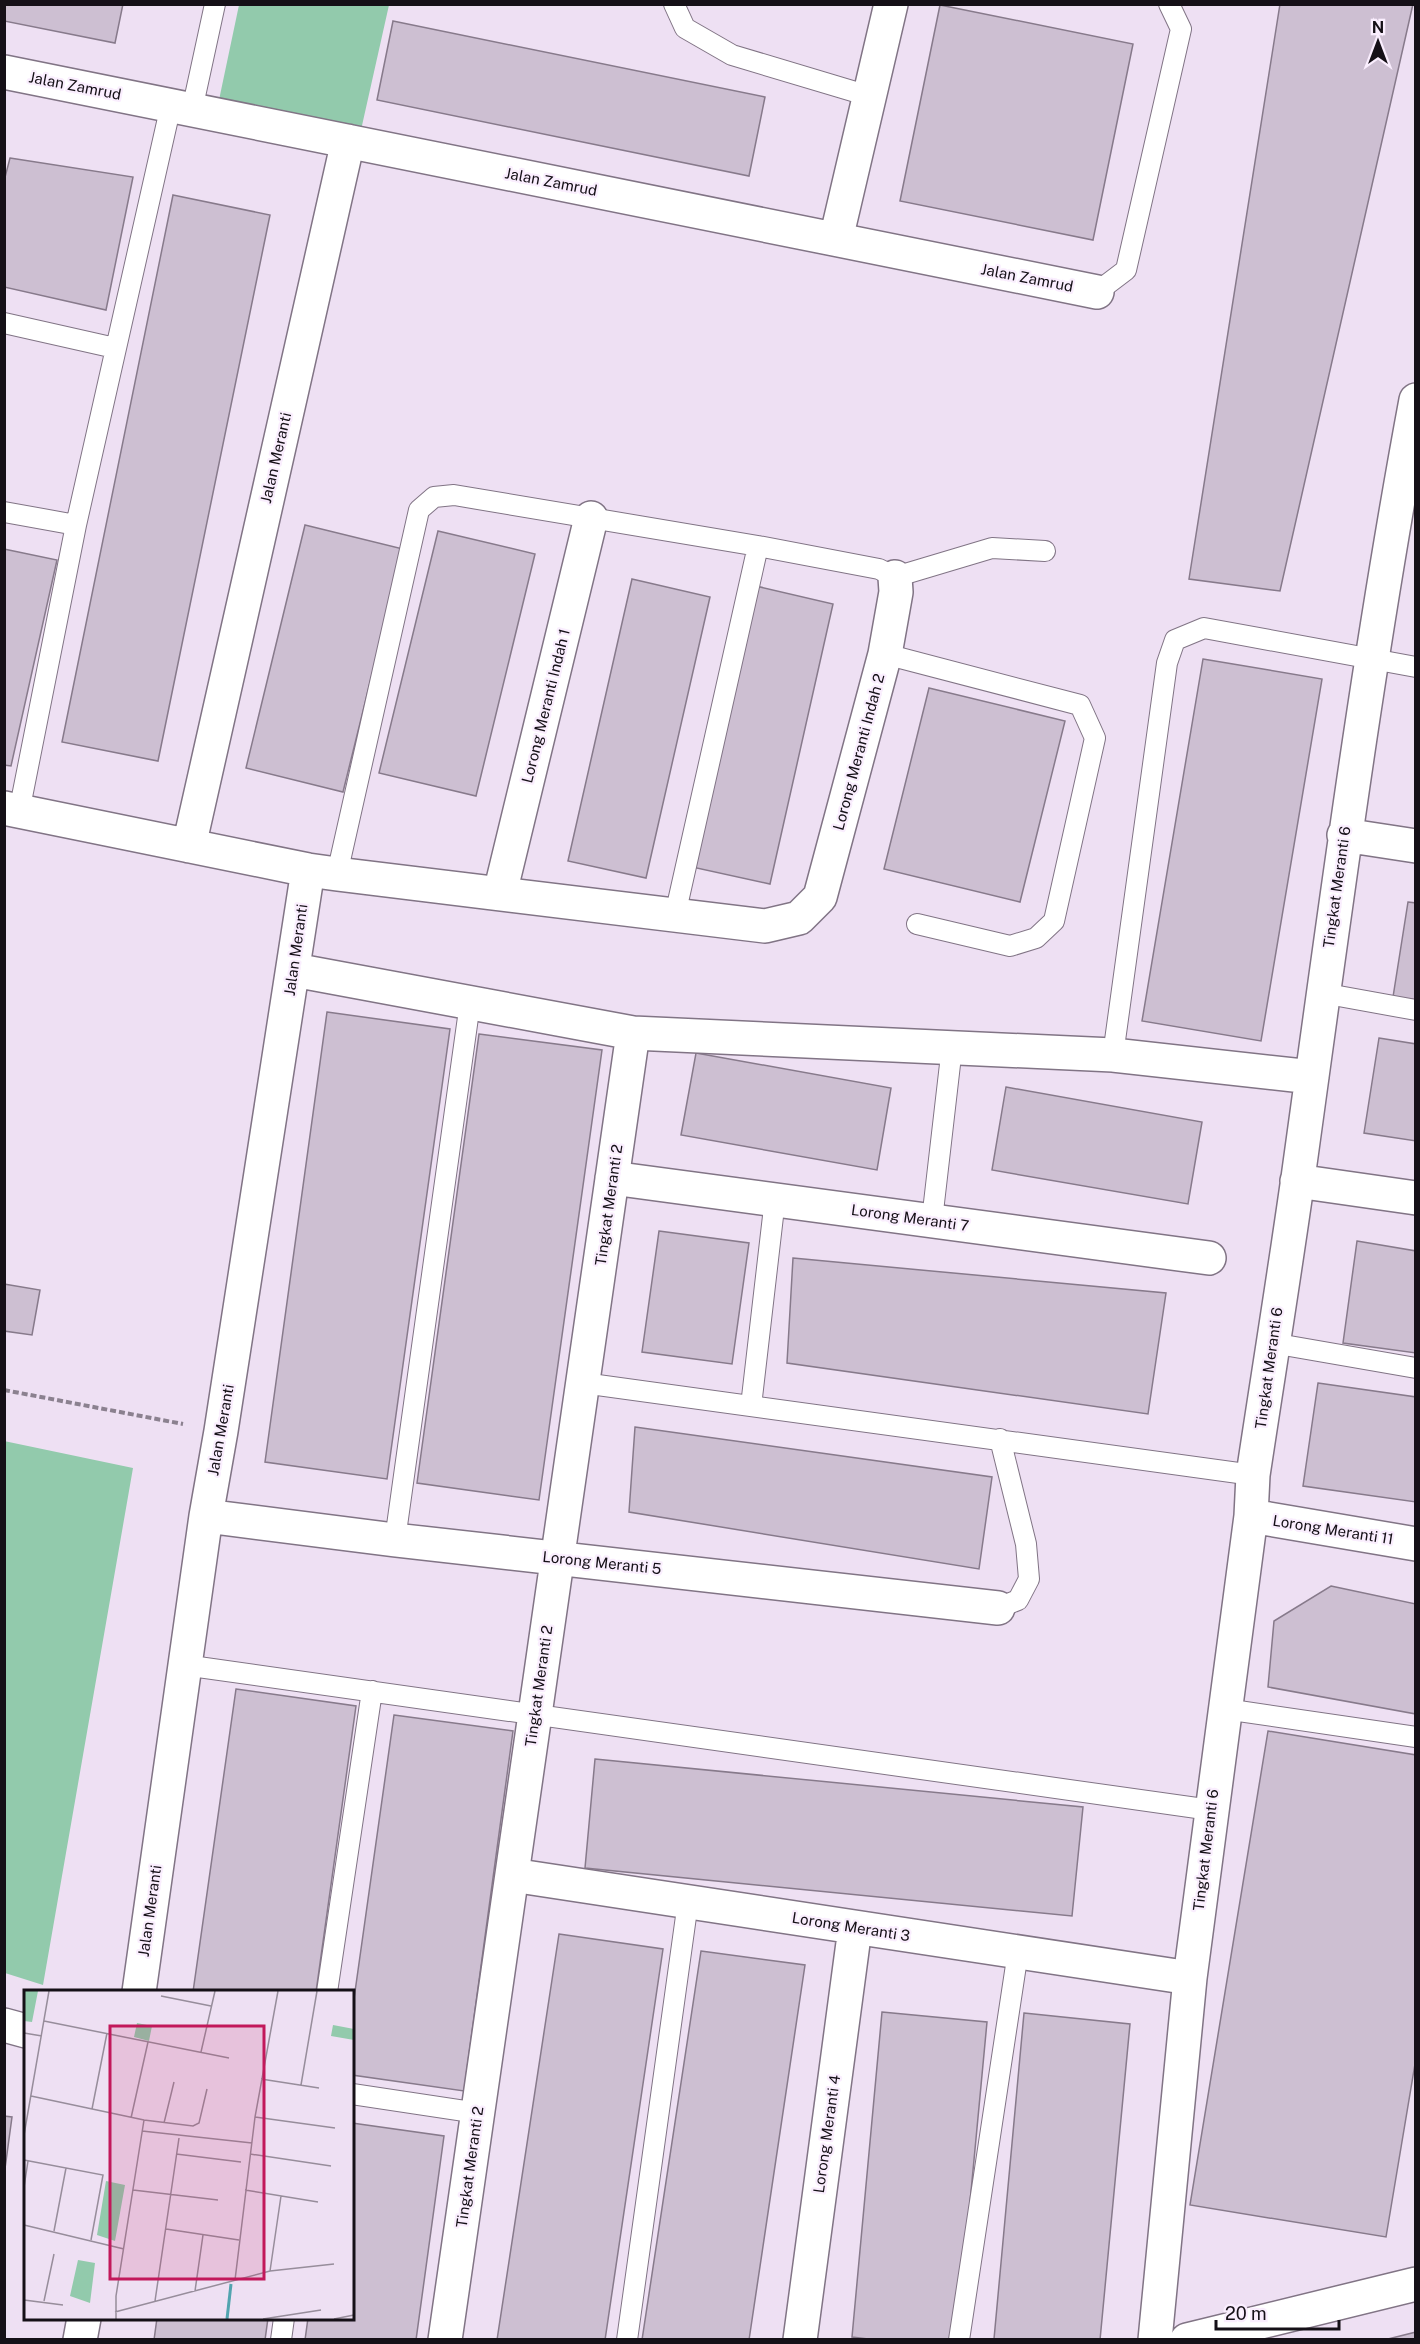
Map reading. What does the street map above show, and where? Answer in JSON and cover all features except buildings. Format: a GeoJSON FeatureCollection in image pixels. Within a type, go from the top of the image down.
{"type":"FeatureCollection","features":[{"type":"Feature","properties":{"kind":"street"},"geometry":{"type":"LineString","coordinates":[[836,239],[891,4]]}},
{"type":"Feature","properties":{"kind":"street","name":"Jalan Zamrud"},"geometry":{"type":"LineString","coordinates":[[4,72],[1097,292]]}},
{"type":"Feature","properties":{"kind":"street","name":"Jalan Meranti"},"geometry":{"type":"LineString","coordinates":[[189,846],[348,141]]}},
{"type":"Feature","properties":{"kind":"street","name":"Tingkat Meranti 6"},"geometry":{"type":"LineString","coordinates":[[1155,2340],[1190,1978],[1251,1516],[1253,1475],[1312,1077],[1344,835],[1371,660],[1407,491],[1416,400]]}},
{"type":"Feature","properties":{"kind":"street","name":"Lorong Meranti Indah 1"},"geometry":{"type":"LineString","coordinates":[[500,893],[591,518]]}},
{"type":"Feature","properties":{"kind":"street","name":"Lorong Meranti Indah 2"},"geometry":{"type":"LineString","coordinates":[[675,915],[765,926],[799,918],[820,897],[885,654],[896,592],[895,577]]}},
{"type":"Feature","properties":{"kind":"street"},"geometry":{"type":"LineString","coordinates":[[12,810],[323,872],[675,915]]}},
{"type":"Feature","properties":{"kind":"street"},"geometry":{"type":"LineString","coordinates":[[1344,835],[1416,846]]}},
{"type":"Feature","properties":{"kind":"street","name":"Jalan Meranti"},"geometry":{"type":"LineString","coordinates":[[139,1990],[206,1516],[294,970],[323,872]]}},
{"type":"Feature","properties":{"kind":"street"},"geometry":{"type":"LineString","coordinates":[[294,970],[633,1033],[1113,1055],[1312,1077]]}},
{"type":"Feature","properties":{"kind":"street","name":"Tingkat Meranti 2"},"geometry":{"type":"LineString","coordinates":[[445,2340],[633,1033]]}},
{"type":"Feature","properties":{"kind":"street","name":"Lorong Meranti 7"},"geometry":{"type":"LineString","coordinates":[[612,1178],[1209,1258]]}},
{"type":"Feature","properties":{"kind":"street"},"geometry":{"type":"LineString","coordinates":[[1297,1181],[1416,1198]]}},
{"type":"Feature","properties":{"kind":"street","name":"Lorong Meranti 5"},"geometry":{"type":"LineString","coordinates":[[206,1516],[395,1540],[998,1608]]}},
{"type":"Feature","properties":{"kind":"street","name":"Lorong Meranti 11"},"geometry":{"type":"LineString","coordinates":[[1251,1516],[1416,1544]]}},
{"type":"Feature","properties":{"kind":"street","name":"Lorong Meranti 3"},"geometry":{"type":"LineString","coordinates":[[512,1875],[1190,1978]]}},
{"type":"Feature","properties":{"kind":"street","name":"Lorong Meranti 4"},"geometry":{"type":"LineString","coordinates":[[800,2340],[855,1928]]}},
{"type":"Feature","properties":{"kind":"street"},"geometry":{"type":"LineString","coordinates":[[4,2025],[24,2030]]}},
{"type":"Feature","properties":{"kind":"street"},"geometry":{"type":"LineString","coordinates":[[1187,2340],[1416,2284]]}},
{"type":"Feature","properties":{"kind":"street"},"geometry":{"type":"LineString","coordinates":[[80,2340],[84,2320]]}},
{"type":"Feature","properties":{"kind":"lane"},"geometry":{"type":"LineString","coordinates":[[12,810],[115,348],[181,107],[214,4]]}},
{"type":"Feature","properties":{"kind":"lane"},"geometry":{"type":"LineString","coordinates":[[674,4],[685,28],[732,56],[869,96]]}},
{"type":"Feature","properties":{"kind":"lane"},"geometry":{"type":"LineString","coordinates":[[1097,292],[1126,270],[1182,29],[1169,4]]}},
{"type":"Feature","properties":{"kind":"lane"},"geometry":{"type":"LineString","coordinates":[[4,323],[115,348]]}},
{"type":"Feature","properties":{"kind":"lane"},"geometry":{"type":"LineString","coordinates":[[323,872],[419,510],[434,497],[454,495],[758,546],[879,569],[895,577],[992,548],[1045,551]]}},
{"type":"Feature","properties":{"kind":"lane"},"geometry":{"type":"LineString","coordinates":[[4,512],[76,525]]}},
{"type":"Feature","properties":{"kind":"lane"},"geometry":{"type":"LineString","coordinates":[[675,915],[758,546]]}},
{"type":"Feature","properties":{"kind":"lane"},"geometry":{"type":"LineString","coordinates":[[1113,1055],[1167,663],[1175,640],[1204,628],[1416,667]]}},
{"type":"Feature","properties":{"kind":"lane"},"geometry":{"type":"LineString","coordinates":[[885,654],[1080,705],[1095,738],[1060,904],[1054,921],[1036,938],[1010,946],[917,924]]}},
{"type":"Feature","properties":{"kind":"lane"},"geometry":{"type":"LineString","coordinates":[[1322,993],[1416,1010]]}},
{"type":"Feature","properties":{"kind":"lane"},"geometry":{"type":"LineString","coordinates":[[395,1540],[470,1003]]}},
{"type":"Feature","properties":{"kind":"lane"},"geometry":{"type":"LineString","coordinates":[[932,1220],[952,1047]]}},
{"type":"Feature","properties":{"kind":"lane"},"geometry":{"type":"LineString","coordinates":[[751,1406],[775,1199]]}},
{"type":"Feature","properties":{"kind":"lane"},"geometry":{"type":"LineString","coordinates":[[1272,1343],[1416,1368]]}},
{"type":"Feature","properties":{"kind":"lane"},"geometry":{"type":"LineString","coordinates":[[583,1383],[1253,1475]]}},
{"type":"Feature","properties":{"kind":"lane"},"geometry":{"type":"LineString","coordinates":[[998,1608],[1018,1600],[1029,1579],[1026,1544],[1000,1439]]}},
{"type":"Feature","properties":{"kind":"lane"},"geometry":{"type":"LineString","coordinates":[[184,1665],[1211,1810]]}},
{"type":"Feature","properties":{"kind":"lane"},"geometry":{"type":"LineString","coordinates":[[327,1990],[372,1691]]}},
{"type":"Feature","properties":{"kind":"lane"},"geometry":{"type":"LineString","coordinates":[[1225,1708],[1416,1737]]}},
{"type":"Feature","properties":{"kind":"lane"},"geometry":{"type":"LineString","coordinates":[[627,2340],[688,1902]]}},
{"type":"Feature","properties":{"kind":"lane"},"geometry":{"type":"LineString","coordinates":[[959,2340],[1017,1952]]}},
{"type":"Feature","properties":{"kind":"lane"},"geometry":{"type":"LineString","coordinates":[[354,2094],[477,2114]]}},
{"type":"Feature","properties":{"kind":"lane"},"geometry":{"type":"LineString","coordinates":[[281,2340],[284,2320]]}},
{"type":"Feature","properties":{"kind":"path"},"geometry":{"type":"LineString","coordinates":[[4,1390],[221,1431]]}},
{"type":"Feature","properties":{"kind":"green space"},"geometry":{"type":"Polygon","coordinates":[[[239,5],[389,5],[361,130],[219,100],[239,5]]]}},
{"type":"Feature","properties":{"kind":"green space"},"geometry":{"type":"Polygon","coordinates":[[[4,1441],[133,1468],[43,1985],[5,1973],[4,1441]]]}}]}
